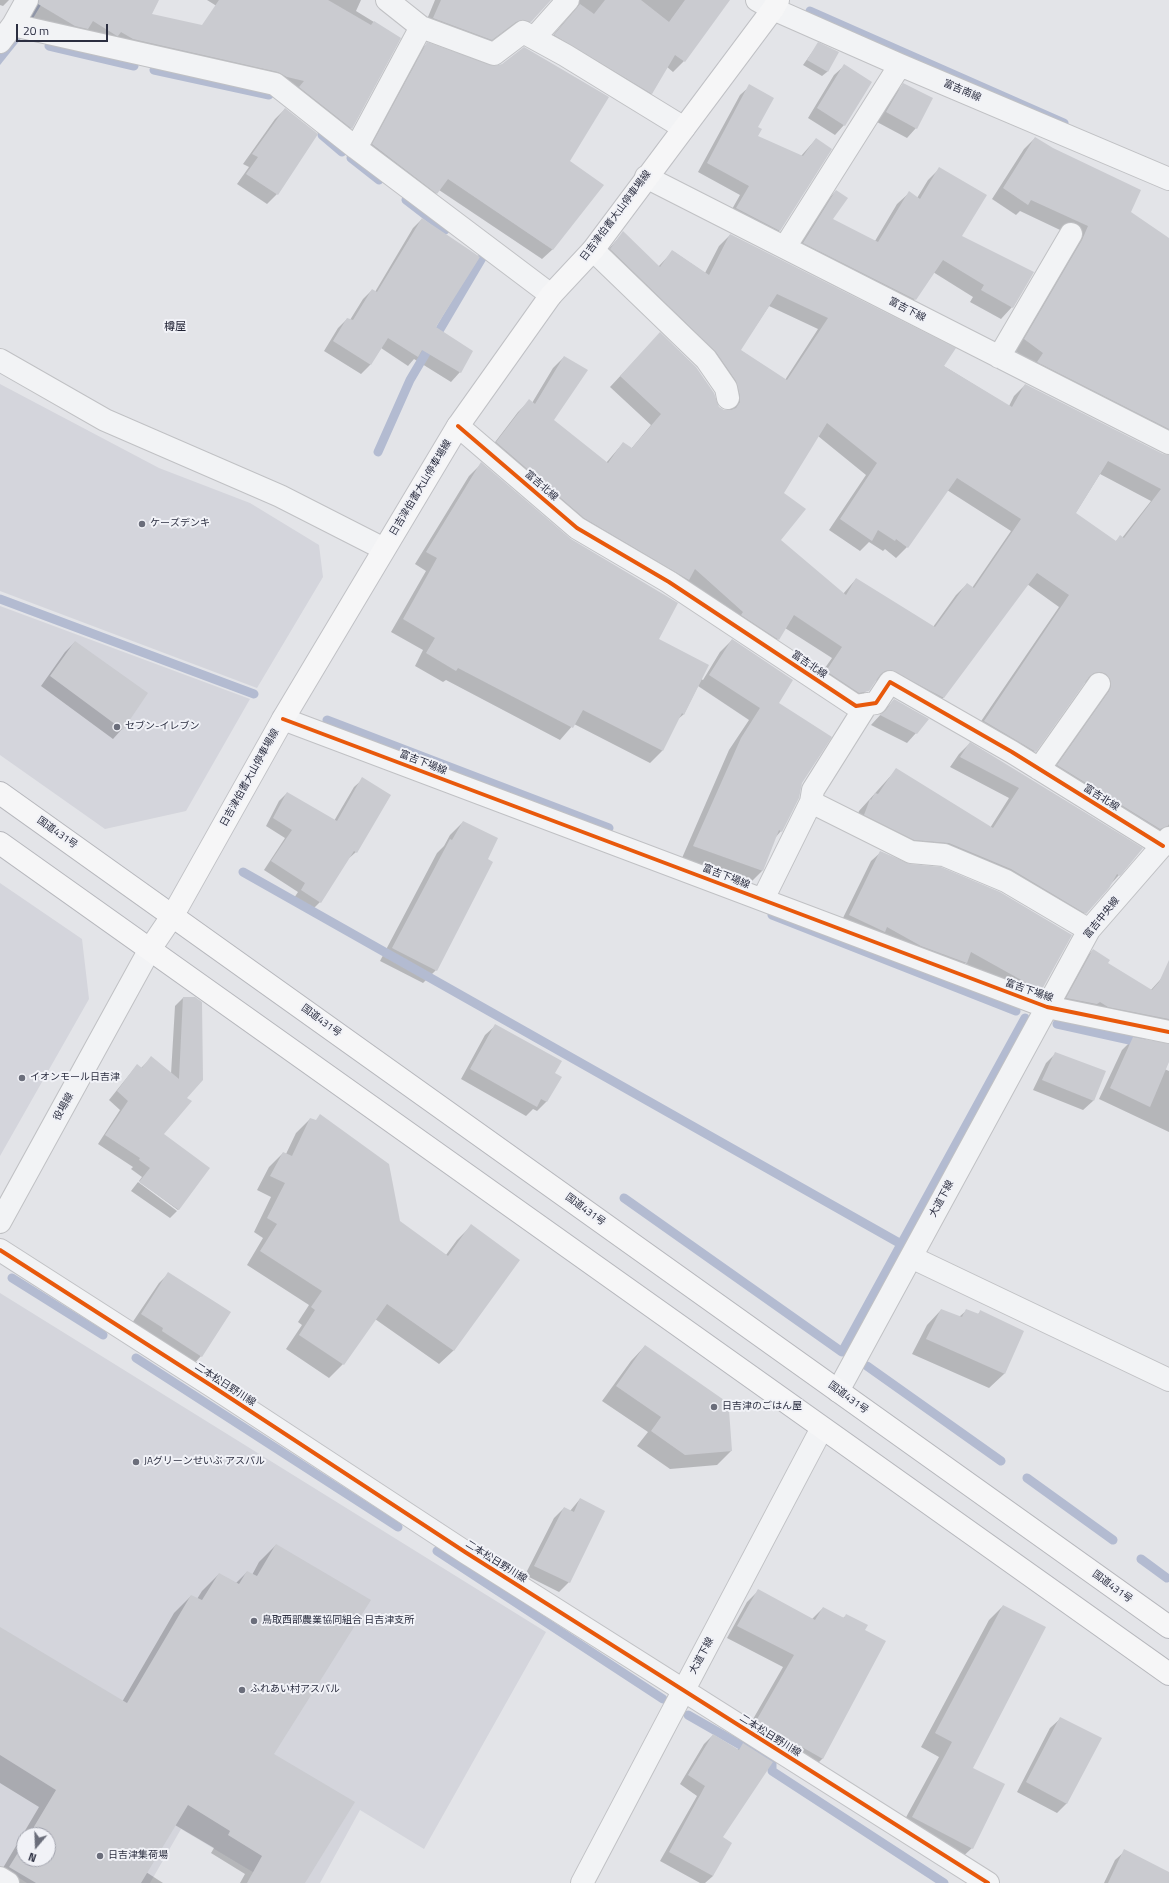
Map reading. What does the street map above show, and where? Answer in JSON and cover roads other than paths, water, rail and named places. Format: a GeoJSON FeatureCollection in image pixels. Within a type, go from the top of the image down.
{"type":"FeatureCollection","features":[{"type":"Feature","properties":{"kind":"main road","name":"日吉津伯耆大山停車場線"},"geometry":{"type":"LineString","coordinates":[[150,949],[173,914],[283,719],[458,426],[551,295],[593,250],[684,128],[769,3]]}},
{"type":"Feature","properties":{"kind":"main road","name":"国道431号"},"geometry":{"type":"LineString","coordinates":[[0,793],[173,914],[1169,1627]]}},
{"type":"Feature","properties":{"kind":"main road"},"geometry":{"type":"LineString","coordinates":[[0,843],[1169,1674]]}},
{"type":"Feature","properties":{"kind":"street"},"geometry":{"type":"LineString","coordinates":[[27,0],[7,34],[275,84],[356,148],[551,295]]}},
{"type":"Feature","properties":{"kind":"street"},"geometry":{"type":"LineString","coordinates":[[387,0],[421,27],[494,54],[523,32],[565,55],[684,128]]}},
{"type":"Feature","properties":{"kind":"street"},"geometry":{"type":"LineString","coordinates":[[534,38],[568,0]]}},
{"type":"Feature","properties":{"kind":"street","name":"富吉南線"},"geometry":{"type":"LineString","coordinates":[[769,3],[900,65],[1169,180]]}},
{"type":"Feature","properties":{"kind":"street"},"geometry":{"type":"LineString","coordinates":[[356,148],[421,27]]}},
{"type":"Feature","properties":{"kind":"street"},"geometry":{"type":"LineString","coordinates":[[786,247],[900,65]]}},
{"type":"Feature","properties":{"kind":"street","name":"富吉下線"},"geometry":{"type":"LineString","coordinates":[[646,177],[1169,443]]}},
{"type":"Feature","properties":{"kind":"street"},"geometry":{"type":"LineString","coordinates":[[999,357],[1071,234]]}},
{"type":"Feature","properties":{"kind":"street"},"geometry":{"type":"LineString","coordinates":[[593,250],[706,359],[726,388],[728,398]]}},
{"type":"Feature","properties":{"kind":"street"},"geometry":{"type":"LineString","coordinates":[[0,360],[105,420],[280,496],[384,549]]}},
{"type":"Feature","properties":{"kind":"street","name":"富吉北線"},"geometry":{"type":"LineString","coordinates":[[458,426],[577,528],[669,582],[856,706],[876,703],[890,682],[1166,842]]}},
{"type":"Feature","properties":{"kind":"street"},"geometry":{"type":"LineString","coordinates":[[1039,769],[1099,684]]}},
{"type":"Feature","properties":{"kind":"street"},"geometry":{"type":"LineString","coordinates":[[763,899],[811,802],[813,790],[867,704]]}},
{"type":"Feature","properties":{"kind":"street","name":"富吉下場線"},"geometry":{"type":"LineString","coordinates":[[283,719],[1047,1006],[1169,1032]]}},
{"type":"Feature","properties":{"kind":"street"},"geometry":{"type":"LineString","coordinates":[[811,802],[911,852],[944,855],[1006,881],[1089,930]]}},
{"type":"Feature","properties":{"kind":"street","name":"富吉中央線"},"geometry":{"type":"LineString","coordinates":[[1047,1006],[1089,930],[1166,842]]}},
{"type":"Feature","properties":{"kind":"street","name":"役場線"},"geometry":{"type":"LineString","coordinates":[[0,1222],[150,949]]}},
{"type":"Feature","properties":{"kind":"street","name":"大道下線"},"geometry":{"type":"LineString","coordinates":[[838,1391],[1047,1006]]}},
{"type":"Feature","properties":{"kind":"street","name":"二本松日野川線"},"geometry":{"type":"LineString","coordinates":[[0,1250],[212,1386],[459,1548],[988,1883]]}},
{"type":"Feature","properties":{"kind":"street"},"geometry":{"type":"LineString","coordinates":[[911,1257],[1169,1380]]}},
{"type":"Feature","properties":{"kind":"street","name":"大道下線"},"geometry":{"type":"LineString","coordinates":[[582,1883],[822,1428]]}},
{"type":"Feature","properties":{"kind":"street"},"geometry":{"type":"LineString","coordinates":[[0,1878],[8,1883]]}},
{"type":"Feature","properties":{"kind":"water"},"geometry":{"type":"Polygon","coordinates":[[[35,0],[44,0],[20,40],[0,65],[0,52],[35,0]]]}},
{"type":"Feature","properties":{"kind":"waterway"},"geometry":{"type":"LineString","coordinates":[[810,11],[1064,123]]}},
{"type":"Feature","properties":{"kind":"waterway"},"geometry":{"type":"LineString","coordinates":[[49,46],[134,66]]}},
{"type":"Feature","properties":{"kind":"waterway"},"geometry":{"type":"LineString","coordinates":[[154,70],[269,95]]}},
{"type":"Feature","properties":{"kind":"waterway"},"geometry":{"type":"LineString","coordinates":[[322,135],[342,152]]}},
{"type":"Feature","properties":{"kind":"waterway"},"geometry":{"type":"LineString","coordinates":[[351,158],[379,180]]}},
{"type":"Feature","properties":{"kind":"waterway"},"geometry":{"type":"LineString","coordinates":[[406,200],[445,230]]}},
{"type":"Feature","properties":{"kind":"waterway"},"geometry":{"type":"LineString","coordinates":[[378,452],[410,380],[482,258]]}},
{"type":"Feature","properties":{"kind":"waterway"},"geometry":{"type":"LineString","coordinates":[[0,599],[254,694]]}},
{"type":"Feature","properties":{"kind":"waterway"},"geometry":{"type":"LineString","coordinates":[[327,720],[609,828]]}},
{"type":"Feature","properties":{"kind":"waterway"},"geometry":{"type":"LineString","coordinates":[[243,872],[901,1244]]}},
{"type":"Feature","properties":{"kind":"waterway"},"geometry":{"type":"LineString","coordinates":[[772,915],[1016,1011]]}},
{"type":"Feature","properties":{"kind":"waterway"},"geometry":{"type":"LineString","coordinates":[[624,1198],[842,1352],[1025,1018]]}},
{"type":"Feature","properties":{"kind":"waterway"},"geometry":{"type":"LineString","coordinates":[[1057,1024],[1143,1043]]}},
{"type":"Feature","properties":{"kind":"waterway"},"geometry":{"type":"LineString","coordinates":[[12,1278],[103,1335]]}},
{"type":"Feature","properties":{"kind":"waterway"},"geometry":{"type":"LineString","coordinates":[[136,1358],[398,1527]]}},
{"type":"Feature","properties":{"kind":"waterway"},"geometry":{"type":"LineString","coordinates":[[867,1366],[1001,1461]]}},
{"type":"Feature","properties":{"kind":"waterway"},"geometry":{"type":"LineString","coordinates":[[1027,1478],[1113,1540]]}},
{"type":"Feature","properties":{"kind":"waterway"},"geometry":{"type":"LineString","coordinates":[[437,1551],[663,1699]]}},
{"type":"Feature","properties":{"kind":"waterway"},"geometry":{"type":"LineString","coordinates":[[1141,1559],[1167,1578]]}},
{"type":"Feature","properties":{"kind":"waterway"},"geometry":{"type":"LineString","coordinates":[[688,1715],[772,1763],[772,1771],[944,1883]]}},
{"type":"Feature","properties":{"kind":"place","name":"ケーズデンキ"},"geometry":{"type":"Point","coordinates":[142,524]}},
{"type":"Feature","properties":{"kind":"place","name":"セブン-イレブン"},"geometry":{"type":"Point","coordinates":[117,727]}},
{"type":"Feature","properties":{"kind":"place","name":"イオンモール日吉津"},"geometry":{"type":"Point","coordinates":[22,1078]}},
{"type":"Feature","properties":{"kind":"place","name":"日吉津のごはん屋"},"geometry":{"type":"Point","coordinates":[714,1407]}},
{"type":"Feature","properties":{"kind":"place","name":"JAグリーンせいぶ アスパル"},"geometry":{"type":"Point","coordinates":[136,1462]}},
{"type":"Feature","properties":{"kind":"place","name":"鳥取西部農業協同組合 日吉津支所"},"geometry":{"type":"Point","coordinates":[254,1621]}},
{"type":"Feature","properties":{"kind":"place","name":"ふれあい村アスパル"},"geometry":{"type":"Point","coordinates":[242,1690]}},
{"type":"Feature","properties":{"kind":"place","name":"日吉津集荷場"},"geometry":{"type":"Point","coordinates":[100,1856]}},
{"type":"Feature","properties":{"kind":"district","name":"樽屋"},"geometry":{"type":"Point","coordinates":[175,327]}}]}
